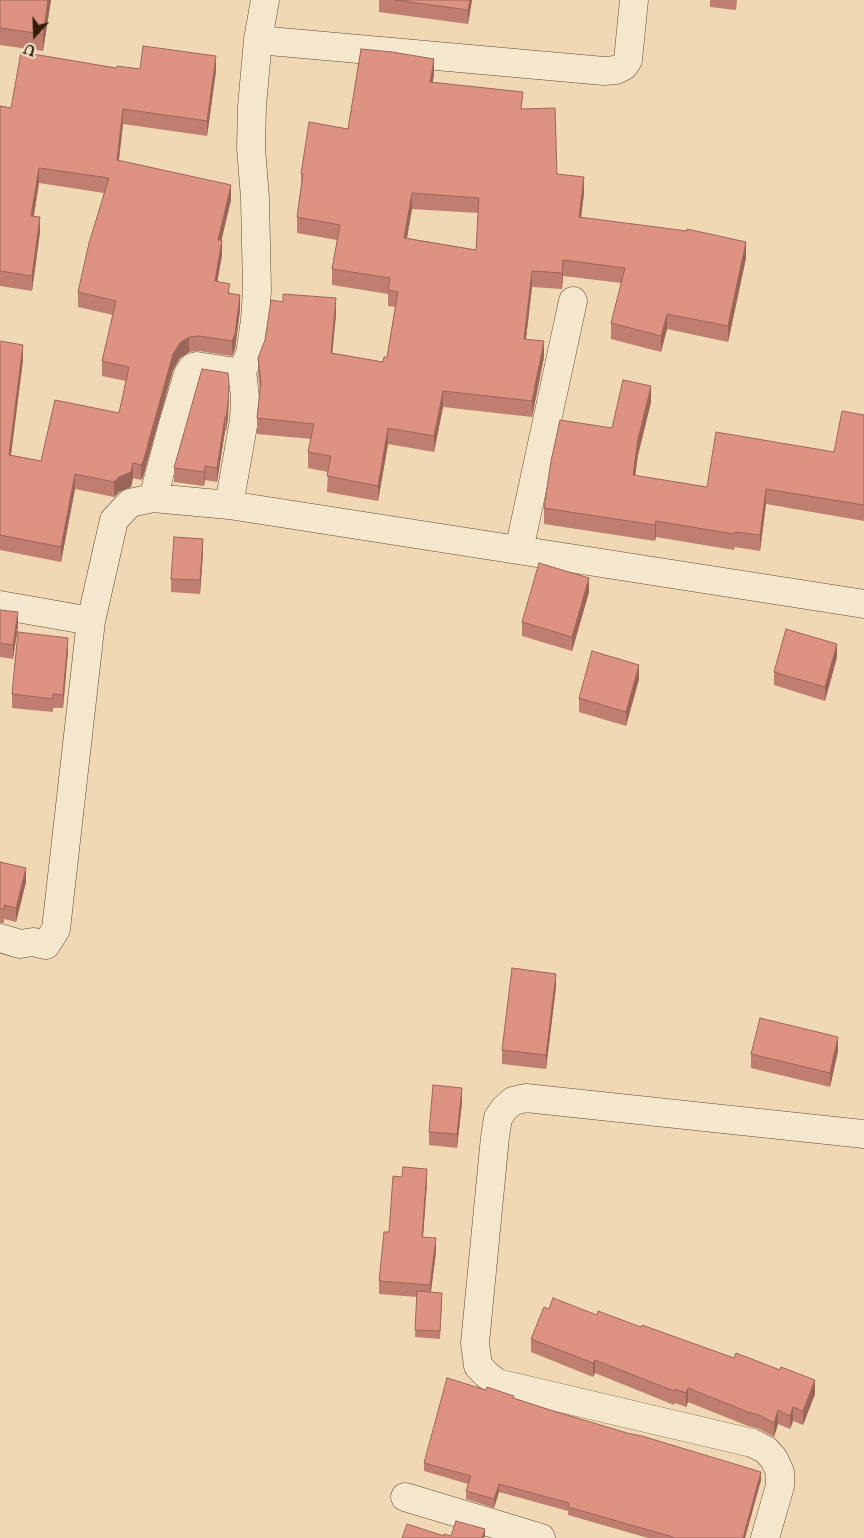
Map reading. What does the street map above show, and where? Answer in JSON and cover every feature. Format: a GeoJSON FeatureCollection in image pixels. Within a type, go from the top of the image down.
{"type":"FeatureCollection","features":[{"type":"Feature","properties":{"kind":"street"},"geometry":{"type":"LineString","coordinates":[[229,505],[244,420],[245,397],[242,370],[250,354],[255,320],[255,198],[251,148],[252,106],[258,40],[265,0]]}},
{"type":"Feature","properties":{"kind":"street"},"geometry":{"type":"LineString","coordinates":[[258,40],[604,71],[616,70],[624,66],[628,60],[634,0]]}},
{"type":"Feature","properties":{"kind":"street"},"geometry":{"type":"LineString","coordinates":[[519,550],[573,301]]}},
{"type":"Feature","properties":{"kind":"street"},"geometry":{"type":"LineString","coordinates":[[153,498],[188,374],[193,367],[198,366],[235,372],[242,370]]}},
{"type":"Feature","properties":{"kind":"street"},"geometry":{"type":"LineString","coordinates":[[0,938],[20,944],[33,942],[46,945],[56,929],[91,620],[114,520],[130,503],[153,498],[229,505],[864,604]]}},
{"type":"Feature","properties":{"kind":"street"},"geometry":{"type":"LineString","coordinates":[[0,605],[91,620]]}},
{"type":"Feature","properties":{"kind":"street"},"geometry":{"type":"LineString","coordinates":[[765,1538],[780,1486],[780,1472],[774,1459],[766,1450],[752,1443],[497,1383],[478,1366],[475,1343],[498,1118],[513,1101],[526,1098],[864,1134]]}},
{"type":"Feature","properties":{"kind":"street"},"geometry":{"type":"LineString","coordinates":[[405,1496],[541,1538]]}},
{"type":"Feature","properties":{"kind":"building"},"geometry":{"type":"Polygon","coordinates":[[[0,0],[48,0],[43,34],[0,28],[0,0]]]}},
{"type":"Feature","properties":{"kind":"building"},"geometry":{"type":"Polygon","coordinates":[[[395,0],[470,0],[468,10],[395,0]]]}},
{"type":"Feature","properties":{"kind":"building"},"geometry":{"type":"Polygon","coordinates":[[[143,46],[216,56],[207,121],[123,109],[117,160],[231,185],[218,240],[222,240],[215,281],[230,284],[228,293],[240,295],[235,334],[232,341],[199,336],[189,337],[180,343],[173,354],[143,462],[141,465],[133,463],[131,472],[119,477],[114,482],[75,474],[61,547],[0,535],[0,341],[23,345],[9,455],[41,461],[55,400],[119,413],[129,367],[102,361],[116,301],[78,292],[89,243],[109,178],[39,168],[31,216],[40,217],[32,276],[0,271],[0,106],[11,108],[21,52],[116,68],[117,66],[140,69],[143,46]]]}},
{"type":"Feature","properties":{"kind":"building"},"geometry":{"type":"Polygon","coordinates":[[[361,49],[434,59],[430,82],[523,92],[521,109],[555,108],[557,174],[584,177],[579,217],[687,231],[687,229],[746,242],[728,326],[667,314],[661,336],[611,323],[625,268],[563,260],[562,273],[532,271],[524,339],[544,341],[532,401],[443,391],[434,436],[388,428],[378,486],[327,476],[331,456],[308,452],[314,424],[257,418],[261,382],[258,358],[265,340],[271,300],[283,302],[283,294],[336,298],[331,353],[383,362],[384,357],[387,357],[398,292],[388,290],[390,278],[332,269],[340,225],[297,217],[309,122],[348,129],[361,49]],[[412,193],[404,238],[476,250],[479,198],[412,193]]]}},
{"type":"Feature","properties":{"kind":"building"},"geometry":{"type":"Polygon","coordinates":[[[202,369],[228,373],[229,384],[228,404],[217,468],[205,466],[204,472],[174,468],[202,369]]]}},
{"type":"Feature","properties":{"kind":"building"},"geometry":{"type":"Polygon","coordinates":[[[623,380],[651,386],[638,439],[633,475],[707,487],[716,432],[834,452],[842,411],[864,415],[864,505],[766,489],[760,535],[735,532],[734,534],[656,521],[655,525],[544,508],[551,461],[560,420],[612,428],[623,380]]]}},
{"type":"Feature","properties":{"kind":"building"},"geometry":{"type":"Polygon","coordinates":[[[174,537],[203,539],[200,580],[171,579],[174,537]]]}},
{"type":"Feature","properties":{"kind":"building"},"geometry":{"type":"Polygon","coordinates":[[[539,563],[589,578],[572,637],[522,622],[539,563]]]}},
{"type":"Feature","properties":{"kind":"building"},"geometry":{"type":"Polygon","coordinates":[[[0,610],[18,612],[13,645],[0,643],[0,610]]]}},
{"type":"Feature","properties":{"kind":"building"},"geometry":{"type":"Polygon","coordinates":[[[786,629],[837,644],[825,687],[774,672],[786,629]]]}},
{"type":"Feature","properties":{"kind":"building"},"geometry":{"type":"Polygon","coordinates":[[[18,632],[68,638],[63,695],[53,694],[53,699],[12,694],[18,632]]]}},
{"type":"Feature","properties":{"kind":"building"},"geometry":{"type":"Polygon","coordinates":[[[592,651],[639,665],[626,712],[579,698],[592,651]]]}},
{"type":"Feature","properties":{"kind":"building"},"geometry":{"type":"Polygon","coordinates":[[[0,862],[26,868],[16,908],[4,905],[4,909],[0,909],[0,862]]]}},
{"type":"Feature","properties":{"kind":"building"},"geometry":{"type":"Polygon","coordinates":[[[512,968],[556,974],[546,1055],[502,1050],[512,968]]]}},
{"type":"Feature","properties":{"kind":"building"},"geometry":{"type":"Polygon","coordinates":[[[760,1018],[838,1037],[830,1073],[751,1054],[760,1018]]]}},
{"type":"Feature","properties":{"kind":"building"},"geometry":{"type":"Polygon","coordinates":[[[433,1085],[462,1088],[457,1134],[429,1132],[433,1085]]]}},
{"type":"Feature","properties":{"kind":"building"},"geometry":{"type":"Polygon","coordinates":[[[403,1167],[427,1169],[422,1237],[436,1238],[430,1285],[379,1281],[384,1232],[389,1232],[393,1176],[402,1177],[403,1167]]]}},
{"type":"Feature","properties":{"kind":"building"},"geometry":{"type":"Polygon","coordinates":[[[417,1291],[442,1293],[440,1331],[415,1330],[417,1291]]]}},
{"type":"Feature","properties":{"kind":"building"},"geometry":{"type":"Polygon","coordinates":[[[553,1298],[597,1315],[598,1311],[641,1327],[642,1325],[734,1358],[736,1353],[780,1370],[781,1367],[815,1380],[803,1411],[793,1407],[790,1416],[778,1410],[774,1423],[759,1415],[688,1388],[686,1393],[675,1389],[674,1391],[595,1360],[593,1363],[531,1339],[544,1307],[549,1309],[553,1298]]]}},
{"type":"Feature","properties":{"kind":"building"},"geometry":{"type":"Polygon","coordinates":[[[447,1378],[486,1390],[487,1387],[547,1409],[761,1472],[743,1538],[673,1538],[568,1507],[569,1503],[499,1484],[494,1499],[466,1491],[471,1476],[424,1463],[447,1378]]]}},
{"type":"Feature","properties":{"kind":"building"},"geometry":{"type":"Polygon","coordinates":[[[456,1521],[485,1529],[482,1538],[402,1538],[407,1524],[444,1536],[444,1534],[451,1536],[456,1521]]]}}]}
